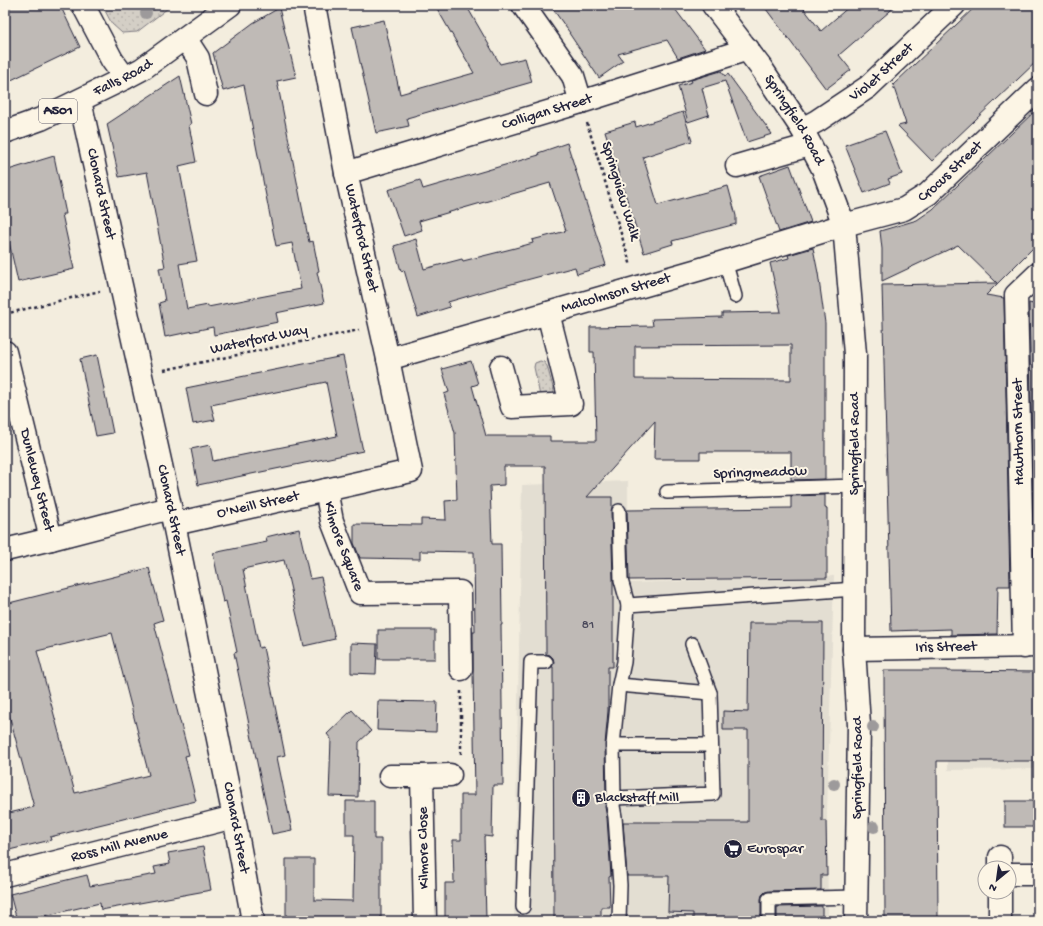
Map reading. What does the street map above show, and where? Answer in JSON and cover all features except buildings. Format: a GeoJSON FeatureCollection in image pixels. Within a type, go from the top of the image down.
{"type":"FeatureCollection","features":[{"type":"Feature","properties":{"kind":"street"},"geometry":{"type":"LineString","coordinates":[[83,5],[112,60],[125,78]]}},
{"type":"Feature","properties":{"kind":"street","name":"Falls Road"},"geometry":{"type":"LineString","coordinates":[[5,132],[42,119],[142,69],[230,5]]}},
{"type":"Feature","properties":{"kind":"street","name":"Waterford Street"},"geometry":{"type":"LineString","coordinates":[[314,5],[346,173],[388,359],[411,471]]}},
{"type":"Feature","properties":{"kind":"street"},"geometry":{"type":"LineString","coordinates":[[523,5],[573,76],[581,102]]}},
{"type":"Feature","properties":{"kind":"street","name":"Springfield Road"},"geometry":{"type":"LineString","coordinates":[[713,5],[748,49],[806,137],[823,169],[844,226],[855,354],[854,649],[859,725],[856,921]]}},
{"type":"Feature","properties":{"kind":"street","name":"Violet Street"},"geometry":{"type":"LineString","coordinates":[[737,166],[806,137],[817,121],[868,87],[954,5]]}},
{"type":"Feature","properties":{"kind":"street"},"geometry":{"type":"LineString","coordinates":[[185,38],[198,58],[206,94]]}},
{"type":"Feature","properties":{"kind":"street","name":"Colligan Street"},"geometry":{"type":"LineString","coordinates":[[346,173],[581,102],[748,49]]}},
{"type":"Feature","properties":{"kind":"street","name":"Crocus Street"},"geometry":{"type":"LineString","coordinates":[[844,226],[904,209],[928,194],[1038,89]]}},
{"type":"Feature","properties":{"kind":"street","name":"Clonard Street"},"geometry":{"type":"LineString","coordinates":[[80,101],[162,467],[234,817],[253,921]]}},
{"type":"Feature","properties":{"kind":"street","name":"Malcolmson Street"},"geometry":{"type":"LineString","coordinates":[[388,359],[844,226]]}},
{"type":"Feature","properties":{"kind":"street","name":"Hawthorn Street"},"geometry":{"type":"LineString","coordinates":[[1031,646],[1016,295],[1038,274]]}},
{"type":"Feature","properties":{"kind":"street"},"geometry":{"type":"LineString","coordinates":[[501,367],[512,408],[570,404],[548,313]]}},
{"type":"Feature","properties":{"kind":"street","name":"Dunlewey Street"},"geometry":{"type":"LineString","coordinates":[[5,352],[51,539]]}},
{"type":"Feature","properties":{"kind":"street","name":"O'Neill Street"},"geometry":{"type":"LineString","coordinates":[[5,550],[51,539],[172,516],[326,490],[411,471]]}},
{"type":"Feature","properties":{"kind":"street","name":"Kilmore Square"},"geometry":{"type":"LineString","coordinates":[[326,490],[332,521],[360,594],[460,592],[461,669]]}},
{"type":"Feature","properties":{"kind":"street","name":"Iris Street"},"geometry":{"type":"LineString","coordinates":[[854,649],[1031,646]]}},
{"type":"Feature","properties":{"kind":"street"},"geometry":{"type":"LineString","coordinates":[[390,776],[450,775]]}},
{"type":"Feature","properties":{"kind":"street","name":"Kilmore Close"},"geometry":{"type":"LineString","coordinates":[[422,776],[425,921]]}},
{"type":"Feature","properties":{"kind":"street","name":"Ross Mill Avenue"},"geometry":{"type":"LineString","coordinates":[[5,875],[234,817]]}},
{"type":"Feature","properties":{"kind":"street"},"geometry":{"type":"LineString","coordinates":[[1017,869],[1038,874]]}},
{"type":"Feature","properties":{"kind":"street"},"geometry":{"type":"LineString","coordinates":[[1000,900],[1000,921]]}},
{"type":"Feature","properties":{"kind":"lane"},"geometry":{"type":"LineString","coordinates":[[724,261],[735,296]]}},
{"type":"Feature","properties":{"kind":"lane","name":"Springmeadow"},"geometry":{"type":"LineString","coordinates":[[667,492],[855,486]]}},
{"type":"Feature","properties":{"kind":"lane"},"geometry":{"type":"LineString","coordinates":[[618,511],[621,580],[628,605],[619,662],[613,745],[613,806],[620,885],[619,921]]}},
{"type":"Feature","properties":{"kind":"lane"},"geometry":{"type":"LineString","coordinates":[[628,605],[855,589]]}},
{"type":"Feature","properties":{"kind":"lane"},"geometry":{"type":"LineString","coordinates":[[614,798],[713,794],[710,693],[692,644]]}},
{"type":"Feature","properties":{"kind":"lane"},"geometry":{"type":"LineString","coordinates":[[523,906],[531,662],[546,662]]}},
{"type":"Feature","properties":{"kind":"lane"},"geometry":{"type":"LineString","coordinates":[[618,685],[710,693]]}},
{"type":"Feature","properties":{"kind":"lane"},"geometry":{"type":"LineString","coordinates":[[613,745],[711,745]]}},
{"type":"Feature","properties":{"kind":"lane"},"geometry":{"type":"LineString","coordinates":[[769,921],[769,899],[857,897]]}},
{"type":"Feature","properties":{"kind":"path","name":"Springview Walk"},"geometry":{"type":"LineString","coordinates":[[581,102],[638,287]]}},
{"type":"Feature","properties":{"kind":"path"},"geometry":{"type":"LineString","coordinates":[[5,314],[122,286]]}},
{"type":"Feature","properties":{"kind":"path","name":"Waterford Way"},"geometry":{"type":"LineString","coordinates":[[142,375],[380,326]]}},
{"type":"Feature","properties":{"kind":"path"},"geometry":{"type":"LineString","coordinates":[[450,775],[461,757],[461,669]]}},
{"type":"Feature","properties":{"kind":"shaded area"},"geometry":{"type":"Polygon","coordinates":[[[102,5],[172,5],[137,32],[122,33],[112,24],[102,5]]]}},
{"type":"Feature","properties":{"kind":"shaded area"},"geometry":{"type":"Polygon","coordinates":[[[540,361],[544,362],[547,366],[554,391],[552,397],[540,396],[534,367],[535,363],[540,361]]]}},
{"type":"Feature","properties":{"kind":"shaded area","name":"Blackstaff Mill"},"geometry":{"type":"Polygon","coordinates":[[[628,481],[628,583],[834,576],[827,813],[828,921],[514,921],[522,485],[628,481]]]}},
{"type":"Feature","properties":{"kind":"shaded area"},"geometry":{"type":"Polygon","coordinates":[[[947,717],[1038,717],[1038,769],[948,770],[947,717]]]}},
{"type":"Feature","properties":{"kind":"place","name":"Blackstaff Mill"},"geometry":{"type":"Point","coordinates":[581,798]}},
{"type":"Feature","properties":{"kind":"place","name":"Eurospar"},"geometry":{"type":"Point","coordinates":[733,849]}}]}
